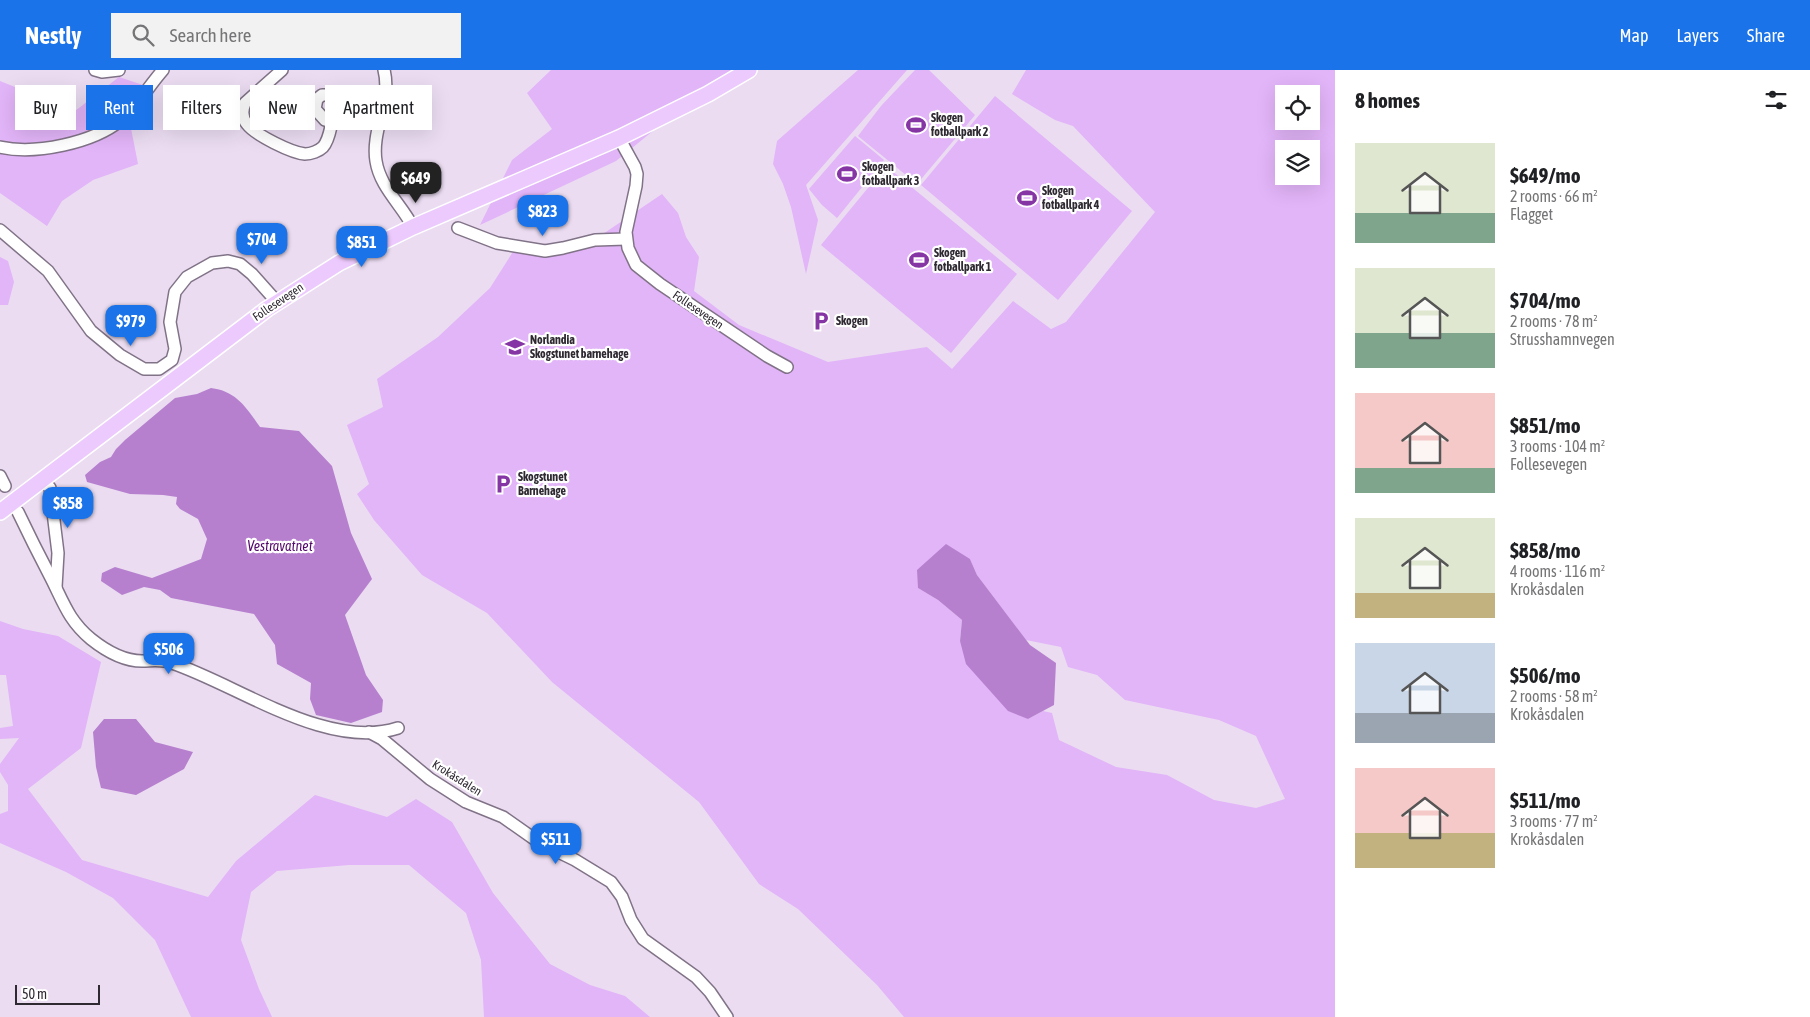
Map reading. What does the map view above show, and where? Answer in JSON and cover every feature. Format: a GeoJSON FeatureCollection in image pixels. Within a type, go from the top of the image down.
{"type":"FeatureCollection","features":[{"type":"Feature","properties":{"kind":"main road","name":"Follesevegen"},"geometry":{"type":"LineString","coordinates":[[0,512],[277,302],[339,263],[413,226],[619,138],[693,102],[749,70]]}},
{"type":"Feature","properties":{"kind":"street"},"geometry":{"type":"LineString","coordinates":[[95,70],[102,72],[119,70]]}},
{"type":"Feature","properties":{"kind":"street"},"geometry":{"type":"LineString","coordinates":[[0,147],[8,149],[46,148],[82,141],[104,131],[123,118],[163,70]]}},
{"type":"Feature","properties":{"kind":"street"},"geometry":{"type":"LineString","coordinates":[[282,70],[245,103],[242,109],[244,118],[252,129],[292,150],[306,154],[322,148],[327,141],[330,130]]}},
{"type":"Feature","properties":{"kind":"street"},"geometry":{"type":"LineString","coordinates":[[384,70],[387,85],[376,142],[376,159],[385,186],[405,210],[413,226]]}},
{"type":"Feature","properties":{"kind":"street","name":"Follesevegen"},"geometry":{"type":"LineString","coordinates":[[619,138],[637,174],[626,228],[626,239],[631,258],[636,265],[660,284],[767,356],[787,367]]}},
{"type":"Feature","properties":{"kind":"street"},"geometry":{"type":"LineString","coordinates":[[458,228],[497,243],[546,250],[595,240],[626,239]]}},
{"type":"Feature","properties":{"kind":"street"},"geometry":{"type":"LineString","coordinates":[[0,230],[8,234],[48,271],[91,332],[120,355],[144,369],[159,369],[172,360],[175,349],[170,322],[175,292],[187,277],[204,267],[221,261],[240,264],[252,274],[277,302]]}},
{"type":"Feature","properties":{"kind":"street","name":"Krokåsdalen"},"geometry":{"type":"LineString","coordinates":[[42,479],[50,488],[58,553],[56,588]]}},
{"type":"Feature","properties":{"kind":"street","name":"Krokåsdalen"},"geometry":{"type":"LineString","coordinates":[[18,512],[56,588],[60,601],[76,624],[90,639],[120,658],[171,662],[296,718],[341,730],[369,732],[388,731],[398,728]]}},
{"type":"Feature","properties":{"kind":"street","name":"Krokåsdalen"},"geometry":{"type":"LineString","coordinates":[[369,732],[382,739],[430,779],[466,802],[503,817],[540,843],[575,860],[611,882],[622,897],[631,920],[643,939],[696,977],[710,992],[727,1017]]}},
{"type":"Feature","properties":{"kind":"shaded area"},"geometry":{"type":"Polygon","coordinates":[[[551,70],[751,70],[755,75],[707,87],[616,161],[480,225],[512,160],[552,129],[527,93],[551,70]]]}},
{"type":"Feature","properties":{"kind":"shaded area"},"geometry":{"type":"Polygon","coordinates":[[[858,70],[907,70],[806,185],[818,220],[806,274],[791,207],[783,184],[773,164],[777,141],[858,70]]]}},
{"type":"Feature","properties":{"kind":"shaded area","name":"Skogen fotballpark 2"},"geometry":{"type":"Polygon","coordinates":[[[915,70],[929,70],[975,115],[917,184],[858,136],[881,106],[915,70]]]}},
{"type":"Feature","properties":{"kind":"shaded area"},"geometry":{"type":"Polygon","coordinates":[[[1026,70],[1335,70],[1335,1017],[904,1017],[877,985],[798,909],[759,884],[699,802],[552,682],[487,613],[422,575],[374,520],[357,494],[369,484],[347,425],[383,407],[377,379],[438,337],[490,288],[516,247],[548,248],[600,236],[662,194],[678,213],[686,237],[699,257],[694,291],[739,325],[828,362],[927,347],[952,369],[1013,301],[1051,329],[1066,322],[1155,212],[1073,126],[1055,120],[1012,94],[1026,70]],[[970,559],[918,588],[938,600],[962,620],[960,641],[1028,719],[1043,711],[1052,713],[1059,740],[1116,767],[1167,775],[1214,800],[1256,808],[1285,799],[1256,736],[1219,720],[1125,700],[1097,675],[1068,667],[1061,647],[1026,640],[977,575],[970,559]]]}},
{"type":"Feature","properties":{"kind":"shaded area"},"geometry":{"type":"Polygon","coordinates":[[[119,77],[143,85],[109,85],[119,77]]]}},
{"type":"Feature","properties":{"kind":"shaded area"},"geometry":{"type":"Polygon","coordinates":[[[0,81],[15,87],[15,130],[76,130],[76,110],[86,102],[86,130],[131,130],[138,164],[93,180],[62,201],[47,226],[0,193],[0,81]]]}},
{"type":"Feature","properties":{"kind":"shaded area","name":"Skogen fotballpark 4"},"geometry":{"type":"Polygon","coordinates":[[[995,96],[1132,211],[1058,300],[921,185],[995,96]]]}},
{"type":"Feature","properties":{"kind":"shaded area","name":"Skogen fotballpark 3"},"geometry":{"type":"Polygon","coordinates":[[[855,136],[884,160],[837,218],[822,205],[809,189],[855,136]]]}},
{"type":"Feature","properties":{"kind":"shaded area","name":"Skogen fotballpark 1"},"geometry":{"type":"Polygon","coordinates":[[[886,166],[1017,274],[951,353],[821,245],[886,166]]]}},
{"type":"Feature","properties":{"kind":"shaded area"},"geometry":{"type":"Polygon","coordinates":[[[0,257],[8,261],[14,282],[8,305],[0,305],[0,257]]]}},
{"type":"Feature","properties":{"kind":"shaded area"},"geometry":{"type":"Polygon","coordinates":[[[0,621],[23,629],[58,636],[101,662],[81,748],[28,789],[82,860],[208,897],[236,861],[315,795],[387,817],[416,799],[452,822],[493,893],[550,964],[590,985],[625,996],[650,1017],[484,1017],[481,960],[466,913],[409,865],[349,865],[277,871],[251,892],[241,940],[259,989],[272,1017],[191,1017],[155,940],[113,898],[66,872],[0,843],[0,814],[8,811],[8,785],[0,772],[0,764],[19,738],[0,739],[0,728],[13,726],[6,675],[0,675],[0,621]]]}},
{"type":"Feature","properties":{"kind":"water","name":"Vestravatnet"},"geometry":{"type":"Polygon","coordinates":[[[211,388],[234,396],[260,427],[299,431],[332,466],[351,533],[372,579],[345,615],[366,675],[383,700],[382,712],[351,723],[316,715],[310,699],[311,683],[277,664],[275,645],[254,614],[171,598],[160,590],[144,587],[122,595],[101,581],[102,573],[115,567],[152,578],[201,559],[207,539],[198,519],[180,509],[176,504],[177,497],[130,494],[87,482],[85,475],[100,462],[111,457],[125,440],[175,398],[197,394],[211,388]]]}},
{"type":"Feature","properties":{"kind":"water"},"geometry":{"type":"Polygon","coordinates":[[[946,544],[970,559],[977,575],[1030,645],[1056,663],[1054,705],[1028,719],[1008,711],[966,664],[960,641],[962,620],[938,600],[918,588],[917,570],[946,544]]]}},
{"type":"Feature","properties":{"kind":"water"},"geometry":{"type":"Polygon","coordinates":[[[104,719],[136,719],[155,742],[193,752],[184,769],[136,795],[101,788],[96,767],[93,732],[104,719]]]}},
{"type":"Feature","properties":{"kind":"place","name":"Skogen fotballpark 2"},"geometry":{"type":"Point","coordinates":[916,125]}},
{"type":"Feature","properties":{"kind":"place","name":"Skogen fotballpark 3"},"geometry":{"type":"Point","coordinates":[847,174]}},
{"type":"Feature","properties":{"kind":"place","name":"Skogen fotballpark 4"},"geometry":{"type":"Point","coordinates":[1027,198]}},
{"type":"Feature","properties":{"kind":"place","name":"Skogen fotballpark 1"},"geometry":{"type":"Point","coordinates":[919,260]}},
{"type":"Feature","properties":{"kind":"place","name":"Skogen"},"geometry":{"type":"Point","coordinates":[821,321]}},
{"type":"Feature","properties":{"kind":"place","name":"Norlandia Skogstunet barnehage"},"geometry":{"type":"Point","coordinates":[515,347]}},
{"type":"Feature","properties":{"kind":"place","name":"Skogstunet Barnehage"},"geometry":{"type":"Point","coordinates":[503,484]}}]}
